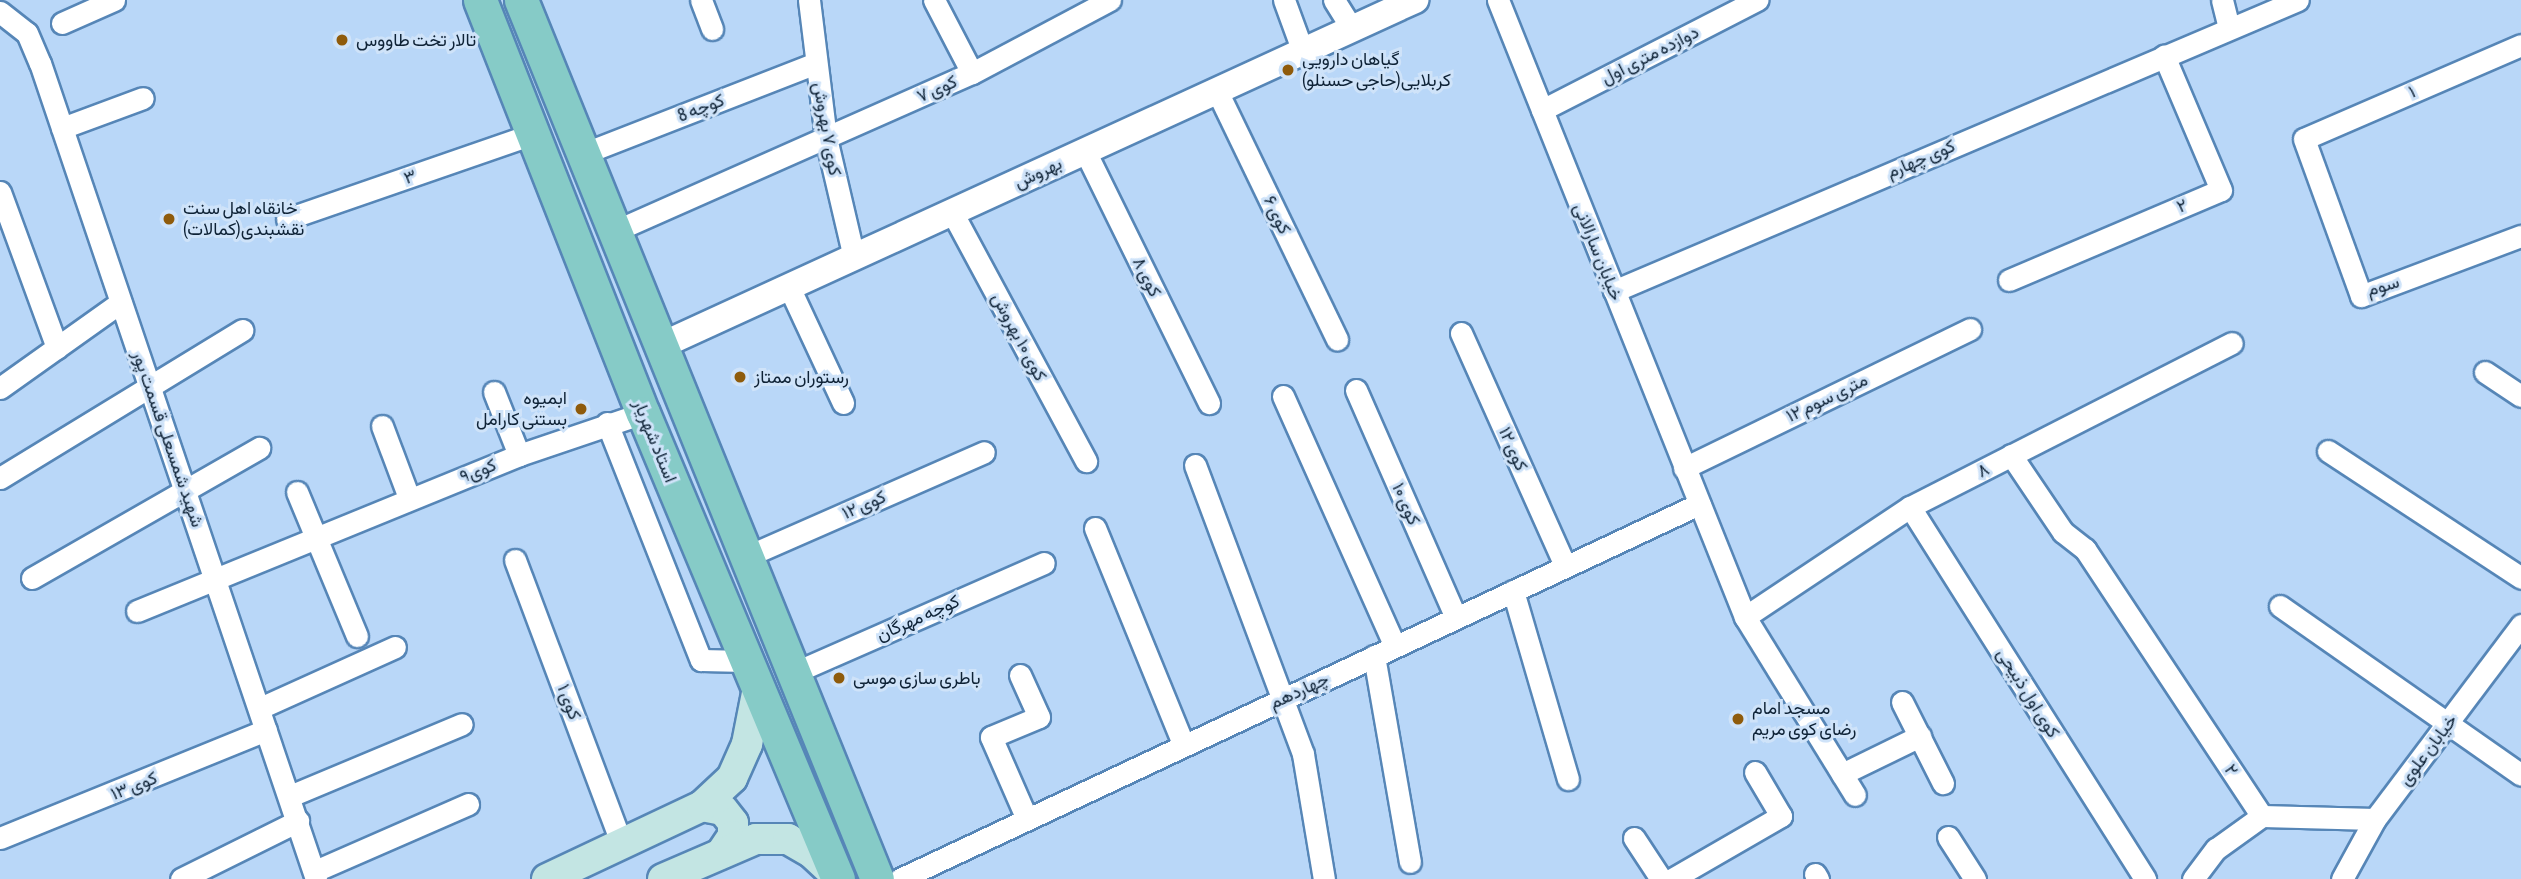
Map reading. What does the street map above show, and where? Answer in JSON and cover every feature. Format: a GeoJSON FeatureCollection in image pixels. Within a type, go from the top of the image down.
{"type":"FeatureCollection","features":[{"type":"Feature","properties":{"kind":"main road","name":"استاد شهریار"},"geometry":{"type":"LineString","coordinates":[[480,0],[643,412],[837,877]]}},
{"type":"Feature","properties":{"kind":"main road"},"geometry":{"type":"LineString","coordinates":[[521,0],[617,230],[743,558],[877,879]]}},
{"type":"Feature","properties":{"kind":"main road"},"geometry":{"type":"LineString","coordinates":[[708,569],[743,558]]}},
{"type":"Feature","properties":{"kind":"main road"},"geometry":{"type":"LineString","coordinates":[[547,879],[702,806],[732,778],[747,744],[752,674]]}},
{"type":"Feature","properties":{"kind":"main road"},"geometry":{"type":"LineString","coordinates":[[702,806],[723,810],[733,823],[733,836],[723,852]]}},
{"type":"Feature","properties":{"kind":"main road"},"geometry":{"type":"LineString","coordinates":[[663,879],[756,839],[788,839],[812,853],[837,877]]}},
{"type":"Feature","properties":{"kind":"street"},"geometry":{"type":"LineString","coordinates":[[0,5],[11,0]]}},
{"type":"Feature","properties":{"kind":"street"},"geometry":{"type":"LineString","coordinates":[[62,23],[114,0]]}},
{"type":"Feature","properties":{"kind":"street"},"geometry":{"type":"LineString","coordinates":[[701,0],[712,29]]}},
{"type":"Feature","properties":{"kind":"street","name":"کوی ۷"},"geometry":{"type":"LineString","coordinates":[[617,230],[972,74],[934,0]]}},
{"type":"Feature","properties":{"kind":"street"},"geometry":{"type":"LineString","coordinates":[[972,74],[1110,0]]}},
{"type":"Feature","properties":{"kind":"street"},"geometry":{"type":"LineString","coordinates":[[1284,0],[1303,52]]}},
{"type":"Feature","properties":{"kind":"street"},"geometry":{"type":"LineString","coordinates":[[1334,0],[1352,29]]}},
{"type":"Feature","properties":{"kind":"street","name":"بهروش"},"geometry":{"type":"LineString","coordinates":[[660,346],[1416,0]]}},
{"type":"Feature","properties":{"kind":"street","name":"خیابان سارالانی"},"geometry":{"type":"LineString","coordinates":[[1498,0],[1745,617],[1855,794]]}},
{"type":"Feature","properties":{"kind":"street","name":"دوازده متری اول"},"geometry":{"type":"LineString","coordinates":[[1542,110],[1757,0]]}},
{"type":"Feature","properties":{"kind":"street"},"geometry":{"type":"LineString","coordinates":[[2221,0],[2229,28]]}},
{"type":"Feature","properties":{"kind":"street","name":"کوی چهارم"},"geometry":{"type":"LineString","coordinates":[[1614,291],[2298,0]]}},
{"type":"Feature","properties":{"kind":"street","name":"کوی ۷ بهروش"},"geometry":{"type":"LineString","coordinates":[[814,2],[816,63],[825,138],[854,257]]}},
{"type":"Feature","properties":{"kind":"street","name":"شهید شمسعلی قسمت پور"},"geometry":{"type":"LineString","coordinates":[[0,12],[27,33],[62,128],[316,875]]}},
{"type":"Feature","properties":{"kind":"street","name":"۱"},"geometry":{"type":"LineString","coordinates":[[2304,139],[2521,45]]}},
{"type":"Feature","properties":{"kind":"street","name":"۲"},"geometry":{"type":"LineString","coordinates":[[2009,280],[2221,190],[2164,56]]}},
{"type":"Feature","properties":{"kind":"street","name":"کوچه 8"},"geometry":{"type":"LineString","coordinates":[[585,152],[816,63]]}},
{"type":"Feature","properties":{"kind":"street","name":"کوی ۶"},"geometry":{"type":"LineString","coordinates":[[1217,91],[1337,339]]}},
{"type":"Feature","properties":{"kind":"street"},"geometry":{"type":"LineString","coordinates":[[62,128],[143,98]]}},
{"type":"Feature","properties":{"kind":"street","name":"۳"},"geometry":{"type":"LineString","coordinates":[[287,219],[532,134]]}},
{"type":"Feature","properties":{"kind":"street","name":"سوم"},"geometry":{"type":"LineString","coordinates":[[2304,139],[2361,296],[2521,236]]}},
{"type":"Feature","properties":{"kind":"street","name":"کوی ۸"},"geometry":{"type":"LineString","coordinates":[[1085,151],[1209,403]]}},
{"type":"Feature","properties":{"kind":"street"},"geometry":{"type":"LineString","coordinates":[[0,192],[57,348]]}},
{"type":"Feature","properties":{"kind":"street","name":"کوی ۱۰ بهروش"},"geometry":{"type":"LineString","coordinates":[[952,212],[1086,461]]}},
{"type":"Feature","properties":{"kind":"street"},"geometry":{"type":"LineString","coordinates":[[789,287],[842,403]]}},
{"type":"Feature","properties":{"kind":"street"},"geometry":{"type":"LineString","coordinates":[[0,388],[121,302]]}},
{"type":"Feature","properties":{"kind":"street","name":"۱۲ متری سوم"},"geometry":{"type":"LineString","coordinates":[[1684,468],[1970,329]]}},
{"type":"Feature","properties":{"kind":"street"},"geometry":{"type":"LineString","coordinates":[[0,478],[242,330]]}},
{"type":"Feature","properties":{"kind":"street","name":"کوی ۱۲"},"geometry":{"type":"LineString","coordinates":[[1461,332],[1565,566]]}},
{"type":"Feature","properties":{"kind":"street","name":"۸"},"geometry":{"type":"LineString","coordinates":[[1745,617],[1910,507],[2232,343]]}},
{"type":"Feature","properties":{"kind":"street"},"geometry":{"type":"LineString","coordinates":[[2485,372],[2521,396]]}},
{"type":"Feature","properties":{"kind":"street","name":"کوی ۱۰"},"geometry":{"type":"LineString","coordinates":[[1356,390],[1456,618]]}},
{"type":"Feature","properties":{"kind":"street"},"geometry":{"type":"LineString","coordinates":[[494,392],[519,455]]}},
{"type":"Feature","properties":{"kind":"street"},"geometry":{"type":"LineString","coordinates":[[1283,396],[1395,646]]}},
{"type":"Feature","properties":{"kind":"street","name":"کوی۹"},"geometry":{"type":"LineString","coordinates":[[136,611],[519,455],[643,412]]}},
{"type":"Feature","properties":{"kind":"street"},"geometry":{"type":"LineString","coordinates":[[607,423],[701,660],[752,674]]}},
{"type":"Feature","properties":{"kind":"street"},"geometry":{"type":"LineString","coordinates":[[382,425],[410,498]]}},
{"type":"Feature","properties":{"kind":"street"},"geometry":{"type":"LineString","coordinates":[[32,578],[258,448]]}},
{"type":"Feature","properties":{"kind":"street"},"geometry":{"type":"LineString","coordinates":[[2328,451],[2521,578]]}},
{"type":"Feature","properties":{"kind":"street","name":"کوی ۱۲"},"geometry":{"type":"LineString","coordinates":[[743,558],[984,452]]}},
{"type":"Feature","properties":{"kind":"street","name":"۲"},"geometry":{"type":"LineString","coordinates":[[2011,455],[2063,532],[2085,549],[2262,816]]}},
{"type":"Feature","properties":{"kind":"street"},"geometry":{"type":"LineString","coordinates":[[1195,465],[1303,754],[1324,879]]}},
{"type":"Feature","properties":{"kind":"street"},"geometry":{"type":"LineString","coordinates":[[298,492],[358,636]]}},
{"type":"Feature","properties":{"kind":"street","name":"چهاردهم"},"geometry":{"type":"LineString","coordinates":[[900,879],[1699,503]]}},
{"type":"Feature","properties":{"kind":"street","name":"کوی اول ذبیحی"},"geometry":{"type":"LineString","coordinates":[[1910,507],[2145,879]]}},
{"type":"Feature","properties":{"kind":"street"},"geometry":{"type":"LineString","coordinates":[[1095,528],[1184,746]]}},
{"type":"Feature","properties":{"kind":"street","name":"کوی ۱"},"geometry":{"type":"LineString","coordinates":[[515,560],[622,844]]}},
{"type":"Feature","properties":{"kind":"street","name":"کوچه مهرگان"},"geometry":{"type":"LineString","coordinates":[[791,674],[1044,562]]}},
{"type":"Feature","properties":{"kind":"street"},"geometry":{"type":"LineString","coordinates":[[1513,591],[1568,779]]}},
{"type":"Feature","properties":{"kind":"street"},"geometry":{"type":"LineString","coordinates":[[2280,606],[2521,775]]}},
{"type":"Feature","properties":{"kind":"street","name":"خیابان علوی"},"geometry":{"type":"LineString","coordinates":[[2342,879],[2375,819],[2521,625]]}},
{"type":"Feature","properties":{"kind":"street"},"geometry":{"type":"LineString","coordinates":[[260,708],[396,647]]}},
{"type":"Feature","properties":{"kind":"street"},"geometry":{"type":"LineString","coordinates":[[1374,656],[1410,862]]}},
{"type":"Feature","properties":{"kind":"street"},"geometry":{"type":"LineString","coordinates":[[1020,675],[1039,717],[991,737],[1027,819]]}},
{"type":"Feature","properties":{"kind":"street"},"geometry":{"type":"LineString","coordinates":[[1902,702],[1943,783]]}},
{"type":"Feature","properties":{"kind":"street"},"geometry":{"type":"LineString","coordinates":[[290,796],[462,724]]}},
{"type":"Feature","properties":{"kind":"street","name":"کوی ۱۳"},"geometry":{"type":"LineString","coordinates":[[0,838],[266,730]]}},
{"type":"Feature","properties":{"kind":"street"},"geometry":{"type":"LineString","coordinates":[[1842,774],[1920,736]]}},
{"type":"Feature","properties":{"kind":"street"},"geometry":{"type":"LineString","coordinates":[[1674,879],[1781,816],[1755,772]]}},
{"type":"Feature","properties":{"kind":"street"},"geometry":{"type":"LineString","coordinates":[[316,875],[468,804]]}},
{"type":"Feature","properties":{"kind":"street"},"geometry":{"type":"LineString","coordinates":[[2193,879],[2216,849],[2262,816],[2375,819]]}},
{"type":"Feature","properties":{"kind":"street"},"geometry":{"type":"LineString","coordinates":[[181,879],[298,821]]}},
{"type":"Feature","properties":{"kind":"street"},"geometry":{"type":"LineString","coordinates":[[1948,837],[1975,879]]}},
{"type":"Feature","properties":{"kind":"street"},"geometry":{"type":"LineString","coordinates":[[1634,838],[1661,879]]}},
{"type":"Feature","properties":{"kind":"place","name":"تالار تخت طاووس"},"geometry":{"type":"Point","coordinates":[342,40]}},
{"type":"Feature","properties":{"kind":"place","name":"گیاهان دارویی کربلایی(حاجی حسنلو)"},"geometry":{"type":"Point","coordinates":[1288,70]}},
{"type":"Feature","properties":{"kind":"place","name":"خانقاه اهل سنت نقشبندی(کمالات)"},"geometry":{"type":"Point","coordinates":[169,219]}},
{"type":"Feature","properties":{"kind":"place","name":"رستوران ممتاز"},"geometry":{"type":"Point","coordinates":[740,377]}},
{"type":"Feature","properties":{"kind":"place","name":"ابمیوه بستنی کارامل"},"geometry":{"type":"Point","coordinates":[581,409]}},
{"type":"Feature","properties":{"kind":"place","name":"باطری سازی موسی"},"geometry":{"type":"Point","coordinates":[839,678]}},
{"type":"Feature","properties":{"kind":"place","name":"مسجد امام رضای کوی مریم"},"geometry":{"type":"Point","coordinates":[1738,719]}}]}
